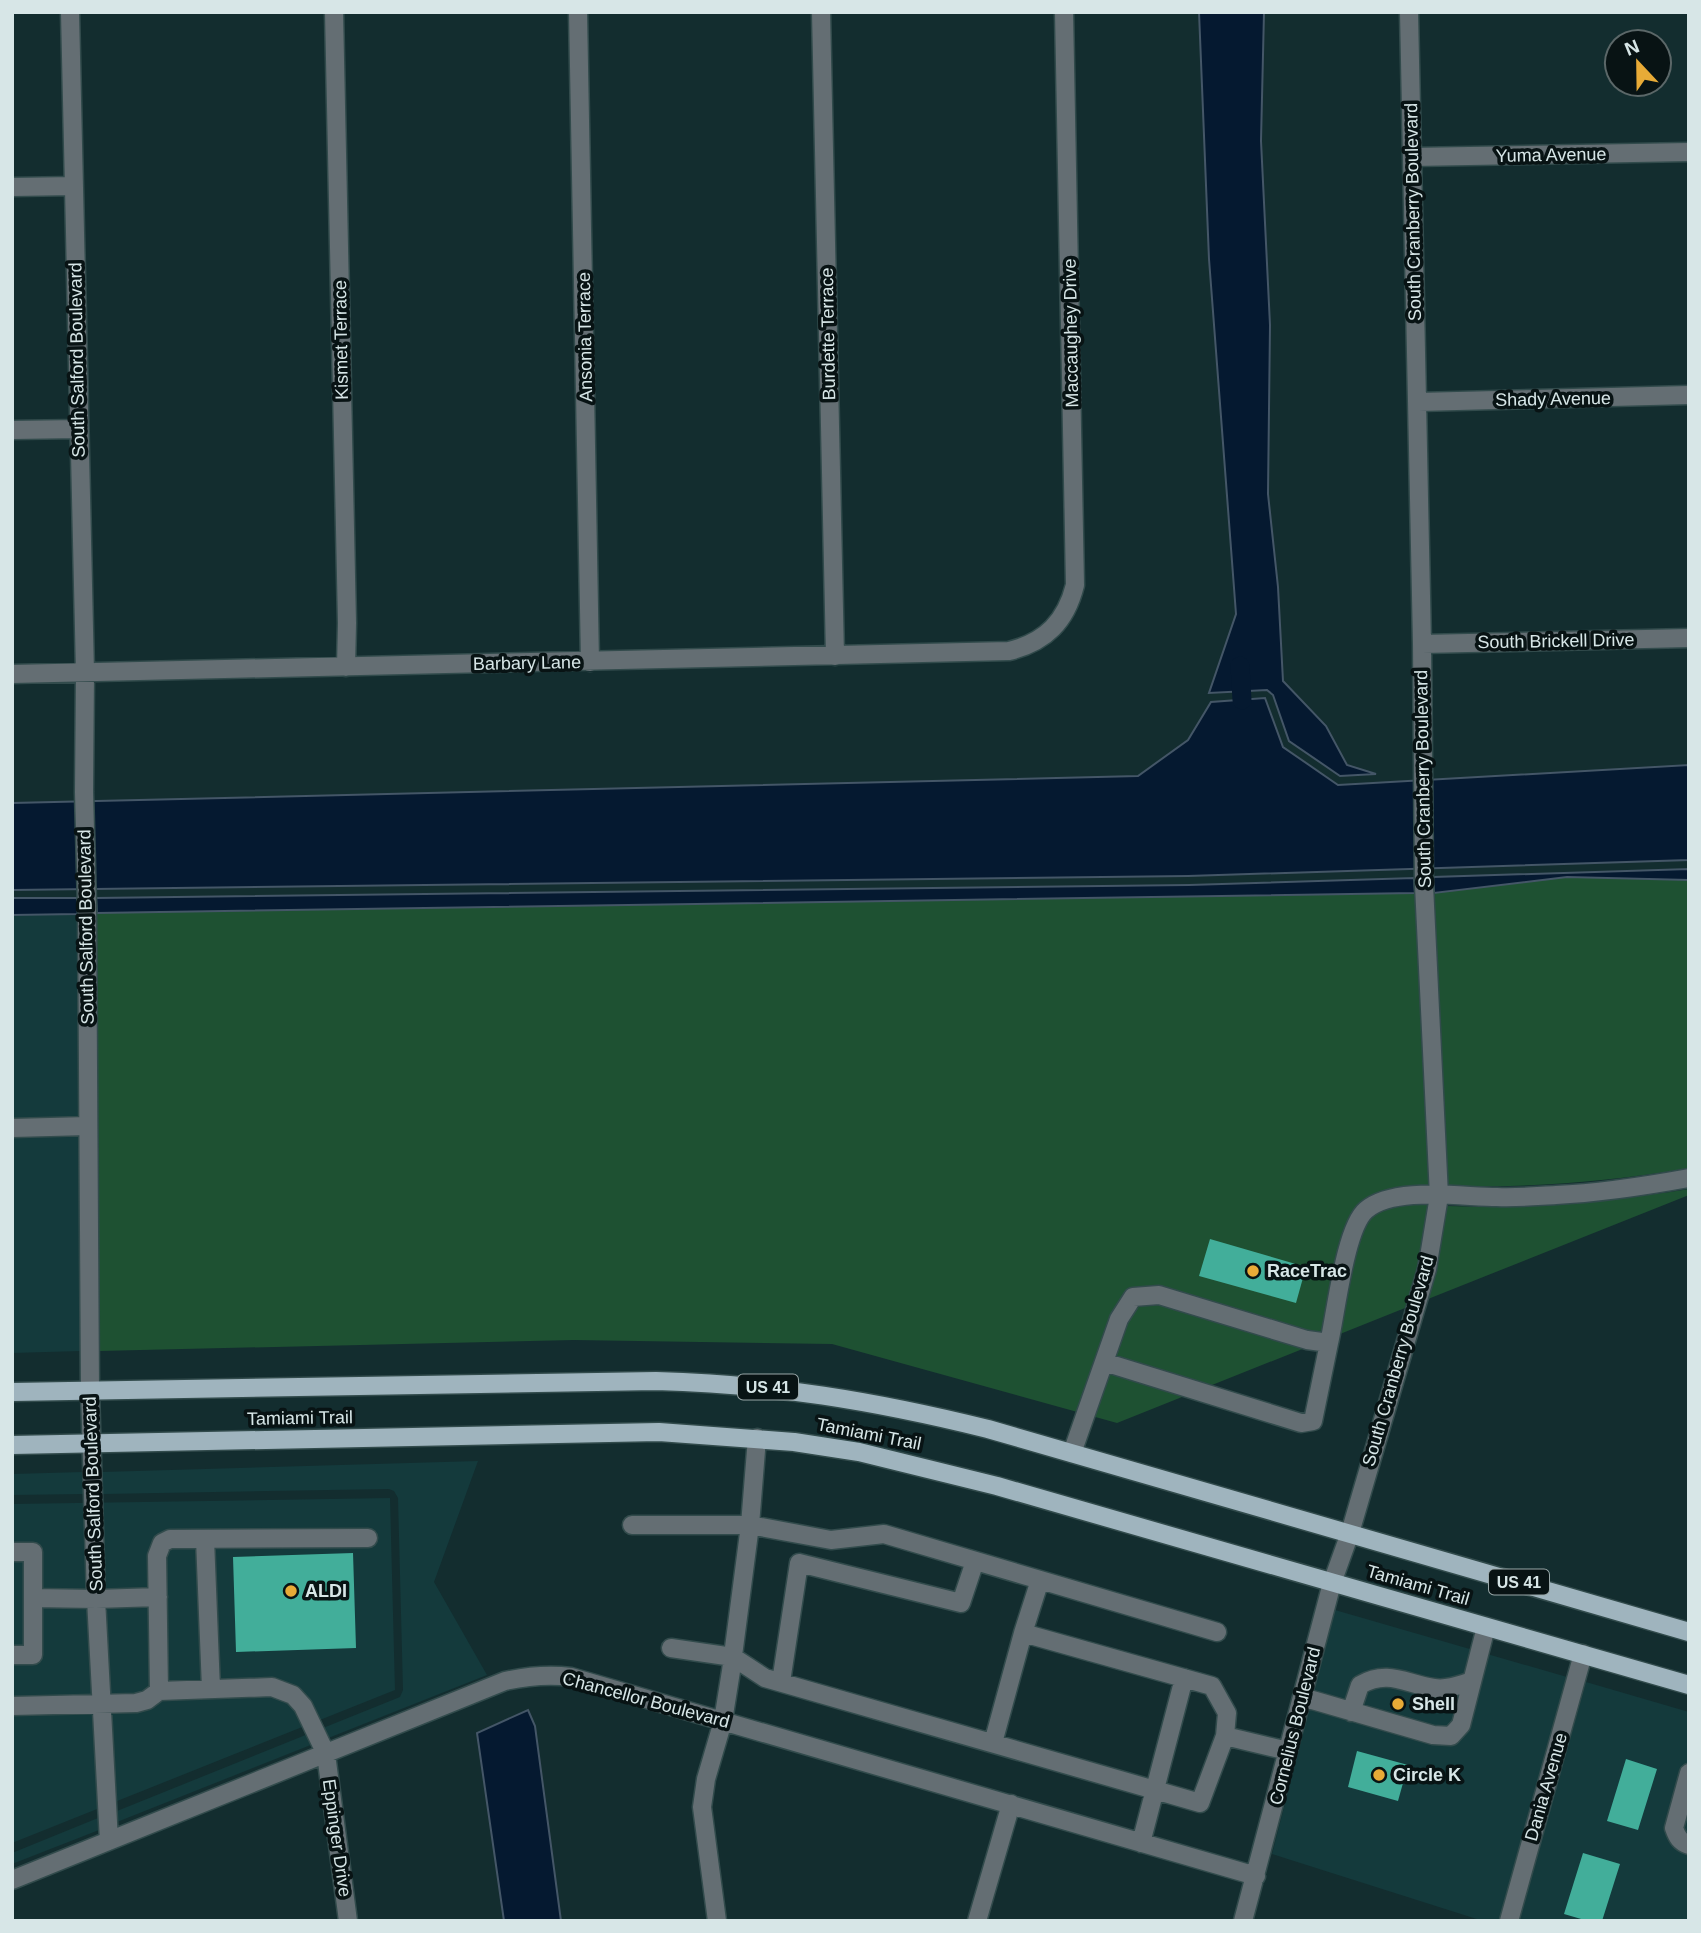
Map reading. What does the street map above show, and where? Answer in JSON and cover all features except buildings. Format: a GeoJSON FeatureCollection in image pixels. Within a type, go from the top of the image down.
{"type":"FeatureCollection","features":[{"type":"Feature","properties":{"kind":"main road","name":"Tamiami Trail"},"geometry":{"type":"LineString","coordinates":[[12,1392],[656,1381],[727,1383],[794,1390],[920,1412],[1072,1453],[1689,1632]]}},
{"type":"Feature","properties":{"kind":"main road","name":"Tamiami Trail"},"geometry":{"type":"LineString","coordinates":[[12,1445],[659,1432],[757,1438],[859,1452],[930,1468],[1689,1685]]}},
{"type":"Feature","properties":{"kind":"street","name":"South Salford Boulevard"},"geometry":{"type":"LineString","coordinates":[[70,12],[85,673],[90,1391],[96,1599],[108,1841]]}},
{"type":"Feature","properties":{"kind":"street","name":"Kismet Terrace"},"geometry":{"type":"LineString","coordinates":[[334,12],[346,667]]}},
{"type":"Feature","properties":{"kind":"street","name":"Ansonia Terrace"},"geometry":{"type":"LineString","coordinates":[[578,12],[590,662]]}},
{"type":"Feature","properties":{"kind":"street","name":"Burdette Terrace"},"geometry":{"type":"LineString","coordinates":[[821,12],[835,656]]}},
{"type":"Feature","properties":{"kind":"street","name":"Maccaughey Drive"},"geometry":{"type":"LineString","coordinates":[[1039,641],[1064,617],[1075,585],[1064,12]]}},
{"type":"Feature","properties":{"kind":"street","name":"South Cranberry Boulevard"},"geometry":{"type":"LineString","coordinates":[[1350,1533],[1427,1269],[1439,1196],[1424,885],[1418,402],[1409,12]]}},
{"type":"Feature","properties":{"kind":"street","name":"Yuma Avenue"},"geometry":{"type":"LineString","coordinates":[[1412,157],[1689,152]]}},
{"type":"Feature","properties":{"kind":"street"},"geometry":{"type":"LineString","coordinates":[[12,187],[74,186]]}},
{"type":"Feature","properties":{"kind":"street","name":"Shady Avenue"},"geometry":{"type":"LineString","coordinates":[[1418,402],[1689,396]]}},
{"type":"Feature","properties":{"kind":"street"},"geometry":{"type":"LineString","coordinates":[[12,430],[79,429]]}},
{"type":"Feature","properties":{"kind":"street","name":"South Brickell Drive"},"geometry":{"type":"LineString","coordinates":[[1422,644],[1689,638]]}},
{"type":"Feature","properties":{"kind":"street","name":"Barbary Lane"},"geometry":{"type":"LineString","coordinates":[[12,674],[1009,651],[1039,641]]}},
{"type":"Feature","properties":{"kind":"street"},"geometry":{"type":"LineString","coordinates":[[12,1128],[89,1126]]}},
{"type":"Feature","properties":{"kind":"street"},"geometry":{"type":"LineString","coordinates":[[1104,1362],[1301,1423],[1313,1421],[1352,1231],[1366,1210],[1386,1199],[1558,1195],[1631,1188],[1689,1178]]}},
{"type":"Feature","properties":{"kind":"street"},"geometry":{"type":"LineString","coordinates":[[1072,1453],[1119,1319],[1133,1297],[1159,1295],[1307,1340],[1329,1343]]}},
{"type":"Feature","properties":{"kind":"street"},"geometry":{"type":"LineString","coordinates":[[717,1921],[702,1807],[706,1779],[723,1721],[733,1657],[750,1525],[757,1438]]}},
{"type":"Feature","properties":{"kind":"street"},"geometry":{"type":"LineString","coordinates":[[632,1525],[750,1525],[831,1540],[884,1534],[1217,1632]]}},
{"type":"Feature","properties":{"kind":"street","name":"Cornelius Boulevard"},"geometry":{"type":"LineString","coordinates":[[1243,1921],[1332,1583],[1350,1533]]}},
{"type":"Feature","properties":{"kind":"street"},"geometry":{"type":"LineString","coordinates":[[159,1691],[157,1556],[162,1543],[170,1539],[369,1538]]}},
{"type":"Feature","properties":{"kind":"street"},"geometry":{"type":"LineString","coordinates":[[205,1539],[211,1689]]}},
{"type":"Feature","properties":{"kind":"street"},"geometry":{"type":"LineString","coordinates":[[12,1552],[33,1552],[33,1655],[12,1655]]}},
{"type":"Feature","properties":{"kind":"street"},"geometry":{"type":"LineString","coordinates":[[780,1682],[799,1563],[961,1603],[975,1561]]}},
{"type":"Feature","properties":{"kind":"street"},"geometry":{"type":"LineString","coordinates":[[993,1743],[1040,1580]]}},
{"type":"Feature","properties":{"kind":"street"},"geometry":{"type":"LineString","coordinates":[[33,1598],[158,1597]]}},
{"type":"Feature","properties":{"kind":"street"},"geometry":{"type":"LineString","coordinates":[[1302,1698],[1433,1735],[1451,1737],[1461,1725],[1486,1627]]}},
{"type":"Feature","properties":{"kind":"street"},"geometry":{"type":"LineString","coordinates":[[671,1648],[733,1657],[765,1678],[1200,1803],[1225,1736],[1227,1713],[1212,1686],[1023,1633]]}},
{"type":"Feature","properties":{"kind":"street","name":"Dania Avenue"},"geometry":{"type":"LineString","coordinates":[[1509,1921],[1583,1654]]}},
{"type":"Feature","properties":{"kind":"street","name":"Chancellor Boulevard"},"geometry":{"type":"LineString","coordinates":[[12,1880],[505,1681],[532,1675],[571,1677],[1256,1876]]}},
{"type":"Feature","properties":{"kind":"street"},"geometry":{"type":"LineString","coordinates":[[1351,1712],[1360,1685],[1372,1678],[1386,1676],[1436,1688],[1450,1688],[1472,1681]]}},
{"type":"Feature","properties":{"kind":"street"},"geometry":{"type":"LineString","coordinates":[[1141,1843],[1184,1678]]}},
{"type":"Feature","properties":{"kind":"street","name":"Eppinger Drive"},"geometry":{"type":"LineString","coordinates":[[12,1706],[142,1702],[159,1691],[272,1687],[293,1695],[310,1718],[326,1754],[348,1921]]}},
{"type":"Feature","properties":{"kind":"street"},"geometry":{"type":"LineString","coordinates":[[1225,1736],[1288,1751]]}},
{"type":"Feature","properties":{"kind":"street"},"geometry":{"type":"LineString","coordinates":[[1689,1773],[1674,1828],[1676,1836],[1689,1845]]}},
{"type":"Feature","properties":{"kind":"street"},"geometry":{"type":"LineString","coordinates":[[976,1921],[1011,1804]]}},
{"type":"Feature","properties":{"kind":"shaded area"},"geometry":{"type":"Polygon","coordinates":[[[1199,12],[1264,12],[1261,141],[1270,325],[1268,494],[1278,587],[1283,681],[1326,726],[1347,765],[1376,774],[1340,776],[1289,741],[1273,695],[1267,690],[1209,693],[1236,614],[1209,259],[1199,12]]]}},
{"type":"Feature","properties":{"kind":"shaded area"},"geometry":{"type":"Polygon","coordinates":[[[1265,698],[1283,747],[1338,785],[1689,765],[1689,860],[1188,876],[12,890],[12,803],[1138,776],[1188,740],[1211,702],[1265,698]]]}},
{"type":"Feature","properties":{"kind":"shaded area"},"geometry":{"type":"Polygon","coordinates":[[[1689,869],[1689,880],[1567,877],[1434,893],[1433,877],[1689,869]]]}},
{"type":"Feature","properties":{"kind":"shaded area"},"geometry":{"type":"Polygon","coordinates":[[[1414,878],[1415,893],[97,913],[96,898],[1189,885],[1414,878]]]}},
{"type":"Feature","properties":{"kind":"shaded area"},"geometry":{"type":"Polygon","coordinates":[[[12,898],[77,898],[78,914],[12,915],[12,898]]]}},
{"type":"Feature","properties":{"kind":"shaded area"},"geometry":{"type":"Polygon","coordinates":[[[78,914],[81,1351],[12,1353],[12,915],[78,914]]]}},
{"type":"Feature","properties":{"kind":"shaded area"},"geometry":{"type":"Polygon","coordinates":[[[478,1461],[434,1582],[487,1675],[117,1822],[117,1811],[400,1697],[403,1690],[398,1498],[394,1491],[389,1489],[103,1494],[102,1472],[478,1461]]]}},
{"type":"Feature","properties":{"kind":"shaded area"},"geometry":{"type":"Polygon","coordinates":[[[83,1472],[84,1494],[12,1495],[12,1474],[83,1472]]]}},
{"type":"Feature","properties":{"kind":"shaded area"},"geometry":{"type":"Polygon","coordinates":[[[390,1498],[395,1690],[12,1843],[12,1504],[390,1498]]]}},
{"type":"Feature","properties":{"kind":"shaded area"},"geometry":{"type":"Polygon","coordinates":[[[1335,1610],[1567,1677],[1499,1921],[1483,1921],[1272,1854],[1335,1610]]]}},
{"type":"Feature","properties":{"kind":"shaded area"},"geometry":{"type":"Polygon","coordinates":[[[1586,1682],[1689,1712],[1689,1921],[1519,1921],[1586,1682]]]}},
{"type":"Feature","properties":{"kind":"shaded area"},"geometry":{"type":"Polygon","coordinates":[[[528,1710],[535,1726],[561,1921],[504,1921],[477,1733],[528,1710]]]}},
{"type":"Feature","properties":{"kind":"shaded area"},"geometry":{"type":"Polygon","coordinates":[[[98,1818],[99,1830],[12,1864],[12,1853],[98,1818]]]}},
{"type":"Feature","properties":{"kind":"green space"},"geometry":{"type":"Polygon","coordinates":[[[1567,877],[1689,880],[1689,1168],[1569,1183],[1448,1186],[1434,893],[1567,877]]]}},
{"type":"Feature","properties":{"kind":"green space"},"geometry":{"type":"Polygon","coordinates":[[[1415,893],[1430,1195],[1418,1266],[1405,1308],[1117,1423],[832,1344],[574,1340],[99,1351],[97,913],[1415,893]]]}},
{"type":"Feature","properties":{"kind":"green space"},"geometry":{"type":"Polygon","coordinates":[[[1689,1189],[1689,1195],[1428,1299],[1436,1271],[1447,1206],[1568,1204],[1689,1189]]]}},
{"type":"Feature","properties":{"kind":"waterway"},"geometry":{"type":"LineString","coordinates":[[1240,666],[1242,700]]}},
{"type":"Feature","properties":{"kind":"place","name":"RaceTrac"},"geometry":{"type":"Point","coordinates":[1253,1271]}},
{"type":"Feature","properties":{"kind":"place","name":"ALDI"},"geometry":{"type":"Point","coordinates":[291,1591]}},
{"type":"Feature","properties":{"kind":"place","name":"Shell"},"geometry":{"type":"Point","coordinates":[1398,1704]}},
{"type":"Feature","properties":{"kind":"place","name":"Circle K"},"geometry":{"type":"Point","coordinates":[1379,1775]}}]}
